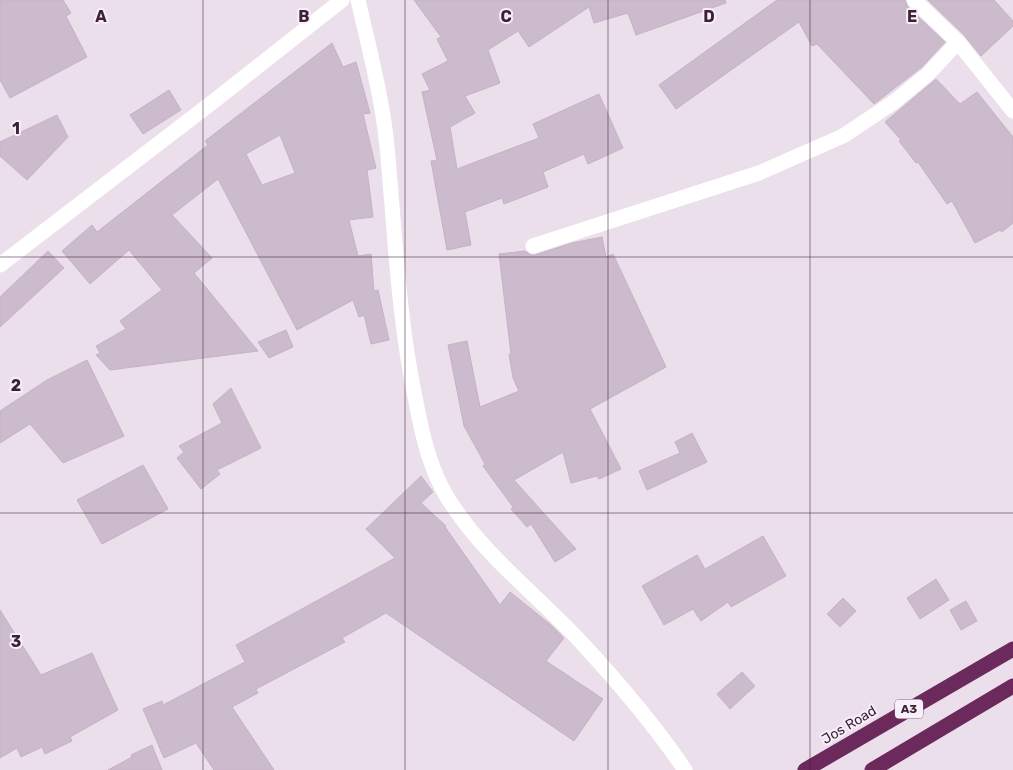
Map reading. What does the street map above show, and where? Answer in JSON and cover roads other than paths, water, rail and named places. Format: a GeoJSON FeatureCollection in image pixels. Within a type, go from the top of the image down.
{"type":"FeatureCollection","features":[{"type":"Feature","properties":{"kind":"highway","name":"Jos Road"},"geometry":{"type":"LineString","coordinates":[[805,770],[1013,649]]}},
{"type":"Feature","properties":{"kind":"highway","name":"A3"},"geometry":{"type":"LineString","coordinates":[[872,770],[1013,686]]}},
{"type":"Feature","properties":{"kind":"street"},"geometry":{"type":"LineString","coordinates":[[0,265],[342,0]]}},
{"type":"Feature","properties":{"kind":"street"},"geometry":{"type":"LineString","coordinates":[[358,0],[377,84],[386,143],[396,265],[408,364],[424,440],[447,496],[484,548],[580,640],[615,680],[662,735],[685,770]]}},
{"type":"Feature","properties":{"kind":"street"},"geometry":{"type":"LineString","coordinates":[[914,0],[958,42],[1013,111]]}},
{"type":"Feature","properties":{"kind":"street"},"geometry":{"type":"LineString","coordinates":[[533,246],[760,173],[843,136],[894,102],[928,74],[958,42]]}}]}
